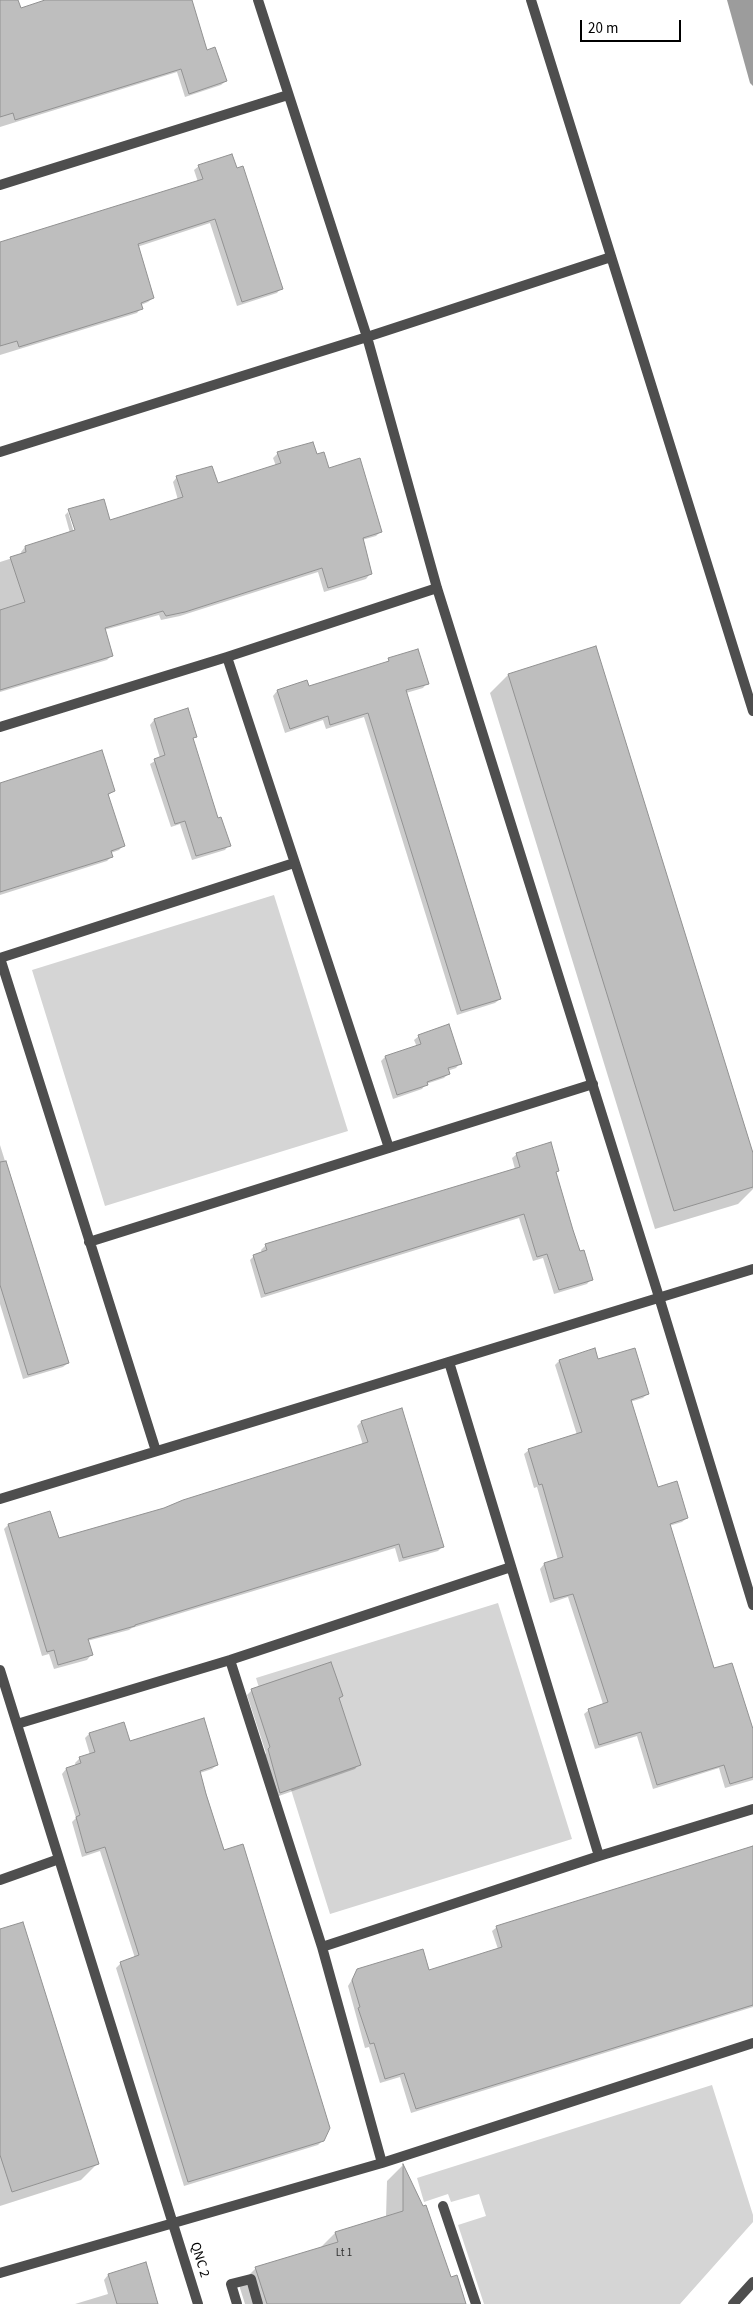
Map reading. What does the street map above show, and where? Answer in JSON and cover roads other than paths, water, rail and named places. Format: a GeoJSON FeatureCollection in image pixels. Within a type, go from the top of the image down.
{"type":"FeatureCollection","features":[{"type":"Feature","properties":{"kind":"street"},"geometry":{"type":"LineString","coordinates":[[258,0],[367,337],[437,588],[593,1084],[753,1605]]}},
{"type":"Feature","properties":{"kind":"street"},"geometry":{"type":"LineString","coordinates":[[531,0],[753,711]]}},
{"type":"Feature","properties":{"kind":"street"},"geometry":{"type":"LineString","coordinates":[[0,185],[288,95]]}},
{"type":"Feature","properties":{"kind":"street"},"geometry":{"type":"LineString","coordinates":[[0,452],[367,337],[611,257]]}},
{"type":"Feature","properties":{"kind":"street"},"geometry":{"type":"LineString","coordinates":[[0,727],[227,657],[437,588]]}},
{"type":"Feature","properties":{"kind":"street"},"geometry":{"type":"LineString","coordinates":[[227,657],[389,1148]]}},
{"type":"Feature","properties":{"kind":"street"},"geometry":{"type":"LineString","coordinates":[[156,1451],[0,958],[294,863]]}},
{"type":"Feature","properties":{"kind":"street"},"geometry":{"type":"LineString","coordinates":[[89,1242],[593,1084]]}},
{"type":"Feature","properties":{"kind":"street"},"geometry":{"type":"LineString","coordinates":[[0,1499],[753,1269]]}},
{"type":"Feature","properties":{"kind":"street"},"geometry":{"type":"LineString","coordinates":[[449,1362],[599,1856]]}},
{"type":"Feature","properties":{"kind":"street"},"geometry":{"type":"LineString","coordinates":[[17,1724],[230,1660],[510,1568]]}},
{"type":"Feature","properties":{"kind":"street"},"geometry":{"type":"LineString","coordinates":[[230,1660],[322,1947],[382,2163]]}},
{"type":"Feature","properties":{"kind":"street","name":"QNC 2"},"geometry":{"type":"LineString","coordinates":[[0,1670],[198,2304]]}},
{"type":"Feature","properties":{"kind":"street"},"geometry":{"type":"LineString","coordinates":[[322,1947],[599,1856],[753,1809]]}},
{"type":"Feature","properties":{"kind":"street"},"geometry":{"type":"LineString","coordinates":[[0,1880],[59,1860]]}},
{"type":"Feature","properties":{"kind":"street"},"geometry":{"type":"LineString","coordinates":[[0,2273],[382,2163],[753,2044]]}},
{"type":"Feature","properties":{"kind":"street"},"geometry":{"type":"LineString","coordinates":[[443,2206],[476,2304]]}},
{"type":"Feature","properties":{"kind":"street"},"geometry":{"type":"LineString","coordinates":[[236,2304],[231,2284],[251,2279],[258,2304]]}},
{"type":"Feature","properties":{"kind":"street"},"geometry":{"type":"LineString","coordinates":[[733,2304],[753,2282]]}}]}
